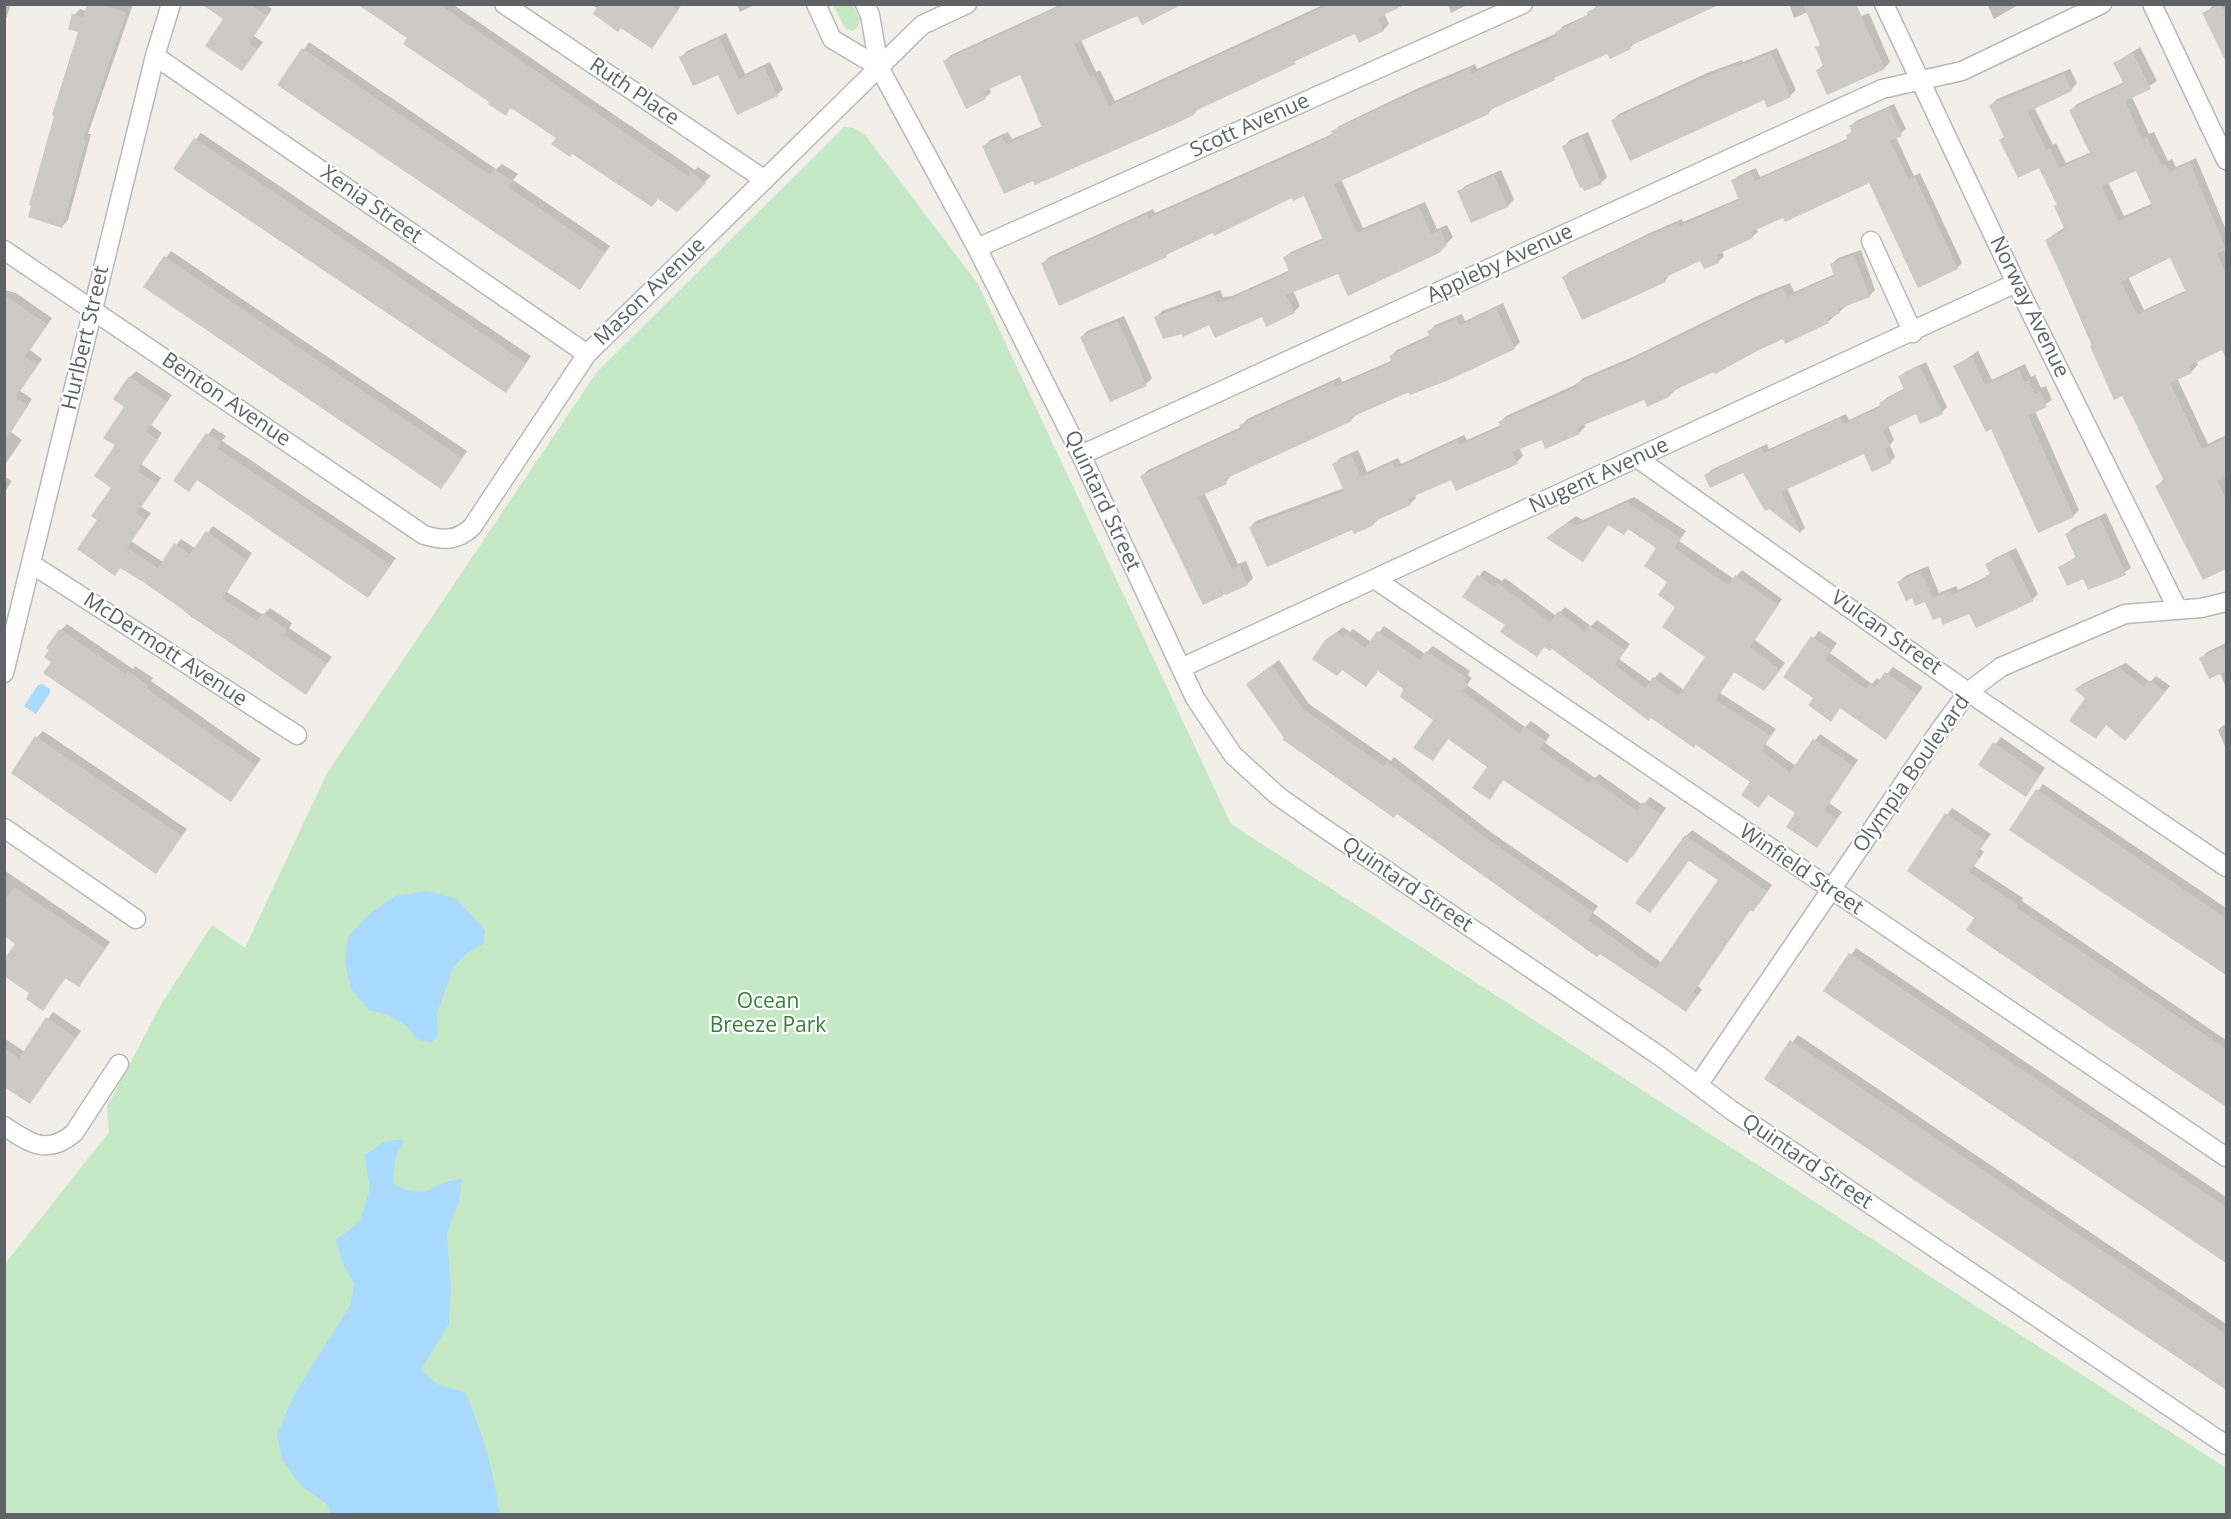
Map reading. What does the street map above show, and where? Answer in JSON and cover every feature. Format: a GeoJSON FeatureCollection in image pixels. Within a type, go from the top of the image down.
{"type":"FeatureCollection","features":[{"type":"Feature","properties":{"kind":"street","name":"Hurlbert Street"},"geometry":{"type":"LineString","coordinates":[[4,673],[33,565],[155,56],[171,4]]}},
{"type":"Feature","properties":{"kind":"street","name":"Ruth Place"},"geometry":{"type":"LineString","coordinates":[[504,4],[765,180]]}},
{"type":"Feature","properties":{"kind":"street"},"geometry":{"type":"LineString","coordinates":[[816,4],[832,39],[879,67]]}},
{"type":"Feature","properties":{"kind":"street","name":"Quintard Street"},"geometry":{"type":"LineString","coordinates":[[865,4],[870,15],[879,67],[977,248],[1081,455],[1195,698],[1221,740],[1245,767],[1278,796],[1661,1057],[1741,1117],[2226,1445]]}},
{"type":"Feature","properties":{"kind":"street","name":"Mason Avenue"},"geometry":{"type":"LineString","coordinates":[[451,540],[463,536],[472,527],[587,354],[922,25],[967,4]]}},
{"type":"Feature","properties":{"kind":"street","name":"Scott Avenue"},"geometry":{"type":"LineString","coordinates":[[977,248],[1523,4]]}},
{"type":"Feature","properties":{"kind":"street","name":"Norway Avenue"},"geometry":{"type":"LineString","coordinates":[[1884,4],[1922,80],[2016,283],[2177,608]]}},
{"type":"Feature","properties":{"kind":"street","name":"Appleby Avenue"},"geometry":{"type":"LineString","coordinates":[[1081,455],[1872,94],[1962,71],[2103,4]]}},
{"type":"Feature","properties":{"kind":"street"},"geometry":{"type":"LineString","coordinates":[[2152,4],[2226,160]]}},
{"type":"Feature","properties":{"kind":"street","name":"Xenia Street"},"geometry":{"type":"LineString","coordinates":[[155,56],[587,354]]}},
{"type":"Feature","properties":{"kind":"street"},"geometry":{"type":"LineString","coordinates":[[1871,241],[1913,333]]}},
{"type":"Feature","properties":{"kind":"street","name":"Benton Avenue"},"geometry":{"type":"LineString","coordinates":[[4,250],[424,535],[451,540]]}},
{"type":"Feature","properties":{"kind":"street","name":"Nugent Avenue"},"geometry":{"type":"LineString","coordinates":[[1181,668],[1913,333],[2016,283]]}},
{"type":"Feature","properties":{"kind":"street","name":"Vulcan Street"},"geometry":{"type":"LineString","coordinates":[[1637,458],[1968,692],[2226,867]]}},
{"type":"Feature","properties":{"kind":"street","name":"McDermott Avenue"},"geometry":{"type":"LineString","coordinates":[[33,565],[297,735]]}},
{"type":"Feature","properties":{"kind":"street","name":"Winfield Street"},"geometry":{"type":"LineString","coordinates":[[1376,580],[2226,1157]]}},
{"type":"Feature","properties":{"kind":"street","name":"Olympia Boulevard"},"geometry":{"type":"LineString","coordinates":[[1698,1085],[1968,692],[2001,667],[2125,614],[2177,608],[2202,608],[2226,602]]}},
{"type":"Feature","properties":{"kind":"street"},"geometry":{"type":"LineString","coordinates":[[4,828],[136,919]]}},
{"type":"Feature","properties":{"kind":"street"},"geometry":{"type":"LineString","coordinates":[[4,1126],[29,1142],[54,1146],[74,1133],[119,1064]]}},
{"type":"Feature","properties":{"kind":"green space"},"geometry":{"type":"Polygon","coordinates":[[[833,5],[853,5],[860,19],[857,28],[852,31],[845,28],[833,5]]]}},
{"type":"Feature","properties":{"kind":"green space","name":"Ocean Breeze Park"},"geometry":{"type":"Polygon","coordinates":[[[844,127],[854,128],[865,135],[978,284],[1231,824],[2226,1468],[2226,1514],[5,1514],[4,1265],[109,1132],[107,1107],[162,1003],[212,925],[245,948],[327,773],[596,373],[844,127]]]}},
{"type":"Feature","properties":{"kind":"water"},"geometry":{"type":"Polygon","coordinates":[[[42,684],[50,689],[50,693],[36,714],[24,706],[38,685],[42,684]]]}},
{"type":"Feature","properties":{"kind":"water"},"geometry":{"type":"Polygon","coordinates":[[[427,891],[457,899],[485,930],[483,944],[467,953],[453,968],[437,1013],[438,1036],[431,1043],[416,1039],[407,1026],[388,1015],[369,1010],[351,989],[345,961],[348,937],[370,914],[395,896],[427,891]]]}},
{"type":"Feature","properties":{"kind":"water"},"geometry":{"type":"Polygon","coordinates":[[[404,1139],[395,1159],[393,1184],[416,1192],[462,1179],[459,1201],[447,1233],[451,1291],[449,1324],[421,1370],[437,1384],[465,1392],[487,1452],[500,1514],[331,1514],[327,1504],[302,1487],[282,1460],[277,1434],[295,1393],[351,1304],[354,1283],[341,1260],[336,1240],[359,1222],[370,1190],[365,1155],[384,1142],[404,1139]]]}},
{"type":"Feature","properties":{"kind":"building"},"geometry":{"type":"Polygon","coordinates":[[[87,4],[100,4],[126,13],[83,140],[86,140],[62,228],[28,217],[31,206],[29,205],[54,116],[52,115],[78,32],[68,29],[72,14],[83,17],[87,4]]]}},
{"type":"Feature","properties":{"kind":"building"},"geometry":{"type":"Polygon","coordinates":[[[201,4],[250,4],[267,16],[249,43],[258,49],[242,71],[205,46],[223,19],[201,4]]]}},
{"type":"Feature","properties":{"kind":"building"},"geometry":{"type":"Polygon","coordinates":[[[357,4],[439,4],[688,176],[691,172],[706,183],[677,212],[658,199],[652,207],[572,154],[570,157],[551,144],[556,138],[514,110],[510,108],[506,116],[488,104],[489,102],[403,44],[407,38],[357,4]]]}},
{"type":"Feature","properties":{"kind":"building"},"geometry":{"type":"Polygon","coordinates":[[[599,4],[669,4],[678,10],[652,49],[621,28],[618,32],[593,14],[599,4]]]}},
{"type":"Feature","properties":{"kind":"building"},"geometry":{"type":"Polygon","coordinates":[[[1065,4],[1183,4],[1142,25],[1137,16],[1074,44],[1090,77],[1094,75],[1109,106],[1330,4],[1406,4],[1378,18],[1384,31],[1359,43],[1355,34],[1294,61],[1296,64],[1193,112],[1194,115],[1175,124],[1035,185],[1033,181],[1004,194],[982,146],[1002,137],[1006,144],[1042,128],[1020,75],[983,92],[986,99],[966,109],[943,61],[1065,4]]]}},
{"type":"Feature","properties":{"kind":"building"},"geometry":{"type":"Polygon","coordinates":[[[1602,4],[1721,4],[1630,46],[1631,49],[1610,59],[1607,54],[1554,78],[1555,80],[1488,111],[1489,114],[1334,184],[1357,233],[1419,207],[1431,234],[1441,230],[1447,245],[1439,253],[1348,296],[1338,274],[1286,295],[1295,313],[1266,327],[1262,317],[1215,338],[1209,325],[1183,337],[1182,334],[1163,339],[1154,317],[1214,295],[1217,303],[1225,301],[1264,284],[1289,272],[1283,257],[1323,240],[1304,196],[1293,201],[1292,198],[1214,236],[1213,233],[1166,255],[1167,257],[1059,306],[1041,263],[1147,214],[1149,218],[1300,151],[1333,135],[1331,131],[1406,96],[1469,69],[1471,74],[1557,36],[1555,32],[1582,19],[1588,15],[1587,12],[1602,4]]]}},
{"type":"Feature","properties":{"kind":"building"},"geometry":{"type":"Polygon","coordinates":[[[1803,4],[1856,4],[1885,69],[1827,95],[1816,70],[1824,67],[1815,47],[1820,45],[1803,4]]]}},
{"type":"Feature","properties":{"kind":"building"},"geometry":{"type":"Polygon","coordinates":[[[2220,4],[2226,14],[2226,62],[2202,13],[2220,4]]]}},
{"type":"Feature","properties":{"kind":"building"},"geometry":{"type":"Polygon","coordinates":[[[719,38],[739,79],[764,67],[778,96],[737,115],[718,75],[693,86],[679,57],[719,38]]]}},
{"type":"Feature","properties":{"kind":"building"},"geometry":{"type":"Polygon","coordinates":[[[302,48],[490,175],[495,169],[513,181],[508,187],[605,253],[580,290],[277,85],[302,48]]]}},
{"type":"Feature","properties":{"kind":"building"},"geometry":{"type":"Polygon","coordinates":[[[1771,53],[1791,97],[1767,108],[1764,100],[1630,161],[1611,120],[1700,79],[1771,53]]]}},
{"type":"Feature","properties":{"kind":"building"},"geometry":{"type":"Polygon","coordinates":[[[2133,53],[2151,89],[2125,101],[2142,139],[2147,137],[2162,166],[2166,164],[2169,172],[2190,163],[2226,249],[2217,254],[2226,273],[2226,348],[2189,366],[2192,373],[2170,383],[2202,449],[2226,438],[2226,477],[2218,481],[2226,500],[2226,569],[2203,580],[2155,486],[2164,481],[2122,396],[2114,400],[2090,346],[2093,344],[2045,240],[2065,230],[2054,206],[2057,205],[2039,168],[2018,178],[1999,140],[2004,137],[1989,105],[2064,74],[2072,91],[2028,112],[2046,150],[2050,148],[2059,168],[2090,154],[2069,110],[2124,84],[2113,63],[2133,53]],[[2136,171],[2102,186],[2118,221],[2152,206],[2136,171]],[[2170,258],[2121,282],[2137,315],[2186,292],[2170,258]]]}},
{"type":"Feature","properties":{"kind":"building"},"geometry":{"type":"Polygon","coordinates":[[[1889,108],[1902,136],[1890,141],[1909,180],[1915,177],[1958,269],[1918,288],[1869,183],[1785,222],[1783,218],[1751,232],[1753,238],[1716,255],[1719,263],[1704,269],[1700,261],[1664,278],[1666,282],[1582,320],[1562,277],[1645,237],[1677,224],[1678,227],[1739,200],[1731,180],[1751,172],[1755,181],[1848,140],[1846,135],[1852,132],[1849,126],[1889,108]]]}},
{"type":"Feature","properties":{"kind":"building"},"geometry":{"type":"Polygon","coordinates":[[[1582,137],[1602,184],[1584,191],[1582,187],[1580,188],[1562,146],[1582,137]]]}},
{"type":"Feature","properties":{"kind":"building"},"geometry":{"type":"Polygon","coordinates":[[[194,138],[526,363],[506,393],[173,169],[194,138]]]}},
{"type":"Feature","properties":{"kind":"building"},"geometry":{"type":"Polygon","coordinates":[[[1494,175],[1508,207],[1471,223],[1457,191],[1494,175]]]}},
{"type":"Feature","properties":{"kind":"building"},"geometry":{"type":"Polygon","coordinates":[[[1854,255],[1870,297],[1838,309],[1840,313],[1828,319],[1829,323],[1785,344],[1783,339],[1759,350],[1715,374],[1714,372],[1668,393],[1669,397],[1647,407],[1644,400],[1577,428],[1580,434],[1545,449],[1542,440],[1512,452],[1518,464],[1456,491],[1451,480],[1408,499],[1411,505],[1373,522],[1374,525],[1354,534],[1352,530],[1267,567],[1249,527],[1344,491],[1332,464],[1351,455],[1361,477],[1392,463],[1395,469],[1458,440],[1460,445],[1501,427],[1498,422],[1577,387],[1575,384],[1627,362],[1750,302],[1783,288],[1787,297],[1834,276],[1830,264],[1854,255]]]}},
{"type":"Feature","properties":{"kind":"building"},"geometry":{"type":"Polygon","coordinates":[[[164,256],[462,458],[441,489],[143,287],[164,256]]]}},
{"type":"Feature","properties":{"kind":"building"},"geometry":{"type":"Polygon","coordinates":[[[4,295],[47,324],[25,357],[38,365],[15,397],[28,406],[4,441],[4,295]]]}},
{"type":"Feature","properties":{"kind":"building"},"geometry":{"type":"Polygon","coordinates":[[[1496,308],[1515,349],[1449,380],[1410,395],[1408,392],[1350,418],[1352,421],[1225,479],[1227,484],[1198,497],[1232,569],[1239,566],[1248,585],[1226,595],[1218,589],[1223,596],[1203,605],[1140,476],[1241,429],[1239,425],[1316,390],[1334,382],[1336,387],[1392,362],[1389,356],[1430,337],[1427,331],[1456,319],[1459,326],[1496,308]]]}},
{"type":"Feature","properties":{"kind":"building"},"geometry":{"type":"Polygon","coordinates":[[[1118,321],[1147,386],[1110,402],[1080,337],[1118,321]]]}},
{"type":"Feature","properties":{"kind":"building"},"geometry":{"type":"Polygon","coordinates":[[[1972,357],[1985,385],[2019,369],[2025,382],[2029,380],[2035,394],[2040,391],[2047,407],[2028,416],[2074,517],[2038,533],[1991,429],[1986,432],[1953,366],[1972,357]]]}},
{"type":"Feature","properties":{"kind":"building"},"geometry":{"type":"Polygon","coordinates":[[[1920,366],[1943,414],[1920,424],[1916,414],[1883,430],[1890,446],[1885,449],[1891,463],[1872,472],[1864,454],[1781,492],[1801,534],[1769,509],[1765,511],[1743,473],[1710,488],[1704,475],[1747,454],[1761,448],[1764,453],[1840,418],[1843,424],[1881,407],[1879,403],[1904,390],[1898,376],[1920,366]]]}},
{"type":"Feature","properties":{"kind":"building"},"geometry":{"type":"Polygon","coordinates":[[[129,376],[167,402],[146,432],[158,440],[137,471],[157,484],[136,513],[146,520],[127,548],[158,568],[174,543],[190,554],[206,531],[247,560],[222,598],[257,621],[263,613],[287,630],[284,635],[327,663],[306,695],[143,582],[120,568],[115,576],[77,549],[97,520],[91,516],[111,488],[94,476],[115,445],[103,438],[124,407],[113,399],[129,376]]]}},
{"type":"Feature","properties":{"kind":"building"},"geometry":{"type":"Polygon","coordinates":[[[206,433],[221,443],[217,448],[391,565],[368,598],[197,480],[189,492],[173,481],[206,433]]]}},
{"type":"Feature","properties":{"kind":"building"},"geometry":{"type":"Polygon","coordinates":[[[1627,502],[1681,538],[1674,548],[1728,585],[1735,575],[1778,605],[1750,647],[1780,670],[1764,691],[1734,672],[1716,700],[1771,736],[1761,751],[1790,772],[1813,739],[1854,766],[1824,810],[1837,819],[1817,848],[1786,827],[1795,813],[1768,795],[1759,808],[1741,795],[1750,782],[1696,745],[1694,748],[1651,718],[1649,721],[1552,649],[1550,651],[1544,647],[1537,657],[1500,632],[1505,625],[1462,597],[1477,575],[1495,587],[1498,583],[1550,622],[1558,611],[1585,632],[1589,625],[1625,650],[1615,665],[1645,688],[1653,677],[1678,696],[1705,657],[1662,627],[1675,607],[1658,595],[1667,582],[1644,566],[1656,548],[1628,529],[1624,535],[1608,525],[1583,562],[1546,538],[1569,521],[1576,526],[1627,502]]]}},
{"type":"Feature","properties":{"kind":"building"},"geometry":{"type":"Polygon","coordinates":[[[2100,518],[2126,575],[2088,590],[2083,579],[2067,586],[2058,567],[2076,558],[2065,534],[2100,518]]]}},
{"type":"Feature","properties":{"kind":"building"},"geometry":{"type":"Polygon","coordinates":[[[2009,553],[2033,601],[1976,628],[1969,614],[1943,625],[1940,617],[1933,620],[1925,602],[1915,606],[1912,598],[1906,601],[1897,582],[1921,571],[1933,598],[1950,591],[1952,595],[1986,579],[1985,576],[1990,574],[1985,564],[2009,553]]]}},
{"type":"Feature","properties":{"kind":"building"},"geometry":{"type":"Polygon","coordinates":[[[59,629],[126,674],[128,671],[148,685],[146,688],[256,766],[231,802],[43,673],[51,662],[44,657],[49,650],[46,648],[59,629]]]}},
{"type":"Feature","properties":{"kind":"building"},"geometry":{"type":"Polygon","coordinates":[[[1377,631],[1420,660],[1426,651],[1466,677],[1463,681],[1468,684],[1462,691],[1519,733],[1524,726],[1546,741],[1540,749],[1589,783],[1592,779],[1637,811],[1643,802],[1661,814],[1627,863],[1503,780],[1490,800],[1472,788],[1487,767],[1448,739],[1433,761],[1413,748],[1433,720],[1400,697],[1403,689],[1378,671],[1366,687],[1342,670],[1337,676],[1312,659],[1325,640],[1336,632],[1343,637],[1346,634],[1365,648],[1377,631]]]}},
{"type":"Feature","properties":{"kind":"building"},"geometry":{"type":"Polygon","coordinates":[[[1811,636],[1832,650],[1825,660],[1866,689],[1870,684],[1875,687],[1885,672],[1917,694],[1886,740],[1840,708],[1831,722],[1808,705],[1813,698],[1783,677],[1811,636]]]}},
{"type":"Feature","properties":{"kind":"building"},"geometry":{"type":"Polygon","coordinates":[[[2222,647],[2226,656],[2226,671],[2209,679],[2199,658],[2222,647]]]}},
{"type":"Feature","properties":{"kind":"building"},"geometry":{"type":"Polygon","coordinates":[[[1272,665],[1303,709],[1384,766],[1387,762],[1486,838],[1593,912],[1588,920],[1656,969],[1718,880],[1689,861],[1650,913],[1635,903],[1685,835],[1767,891],[1753,912],[1750,910],[1693,993],[1697,996],[1686,1012],[1600,954],[1597,957],[1397,814],[1394,818],[1283,740],[1284,738],[1246,684],[1272,665]]]}},
{"type":"Feature","properties":{"kind":"building"},"geometry":{"type":"Polygon","coordinates":[[[2120,668],[2144,687],[2150,680],[2165,692],[2125,741],[2106,725],[2096,739],[2069,721],[2085,698],[2074,689],[2120,668]]]}},
{"type":"Feature","properties":{"kind":"building"},"geometry":{"type":"Polygon","coordinates":[[[35,736],[182,836],[156,874],[11,773],[35,736]]]}},
{"type":"Feature","properties":{"kind":"building"},"geometry":{"type":"Polygon","coordinates":[[[1993,742],[2040,775],[2026,797],[1978,765],[1993,742]]]}},
{"type":"Feature","properties":{"kind":"building"},"geometry":{"type":"Polygon","coordinates":[[[2036,789],[2226,918],[2226,975],[2009,830],[2036,789]]]}},
{"type":"Feature","properties":{"kind":"building"},"geometry":{"type":"Polygon","coordinates":[[[1945,813],[1986,841],[1975,855],[1980,858],[1969,872],[2018,905],[2017,908],[2226,1049],[2226,1107],[1966,930],[1974,918],[1907,871],[1945,813]]]}},
{"type":"Feature","properties":{"kind":"building"},"geometry":{"type":"Polygon","coordinates":[[[14,887],[105,948],[79,987],[65,978],[43,1011],[26,999],[29,993],[4,976],[4,959],[15,944],[4,936],[4,901],[14,887]]]}},
{"type":"Feature","properties":{"kind":"building"},"geometry":{"type":"Polygon","coordinates":[[[1849,953],[2226,1207],[2226,1263],[1823,991],[1849,953]]]}},
{"type":"Feature","properties":{"kind":"building"},"geometry":{"type":"Polygon","coordinates":[[[46,1017],[76,1038],[30,1104],[4,1087],[4,1048],[19,1058],[46,1017]]]}},
{"type":"Feature","properties":{"kind":"building"},"geometry":{"type":"Polygon","coordinates":[[[1790,1040],[2226,1334],[2226,1390],[1764,1079],[1790,1040]]]}}]}
